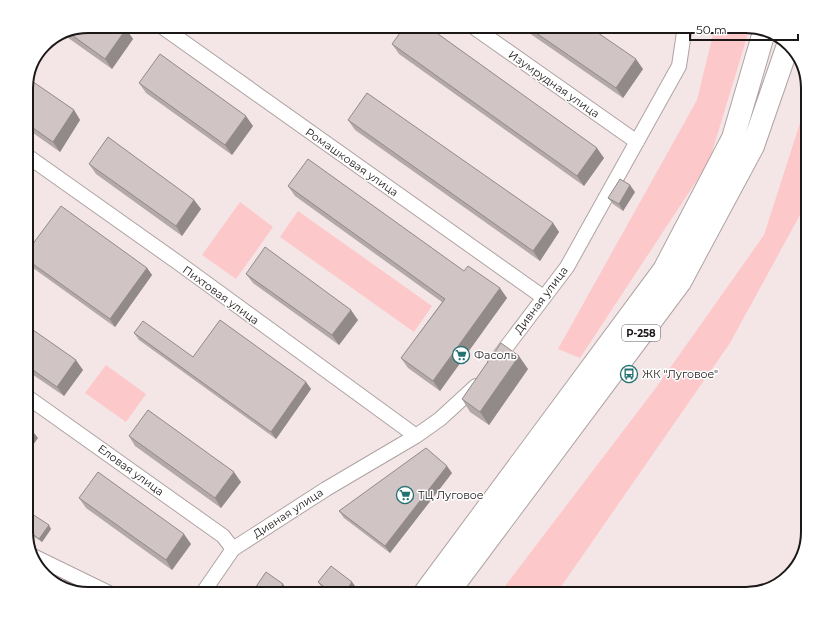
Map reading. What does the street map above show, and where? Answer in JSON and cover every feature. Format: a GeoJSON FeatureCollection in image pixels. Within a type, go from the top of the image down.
{"type":"FeatureCollection","features":[{"type":"Feature","properties":{"kind":"main road"},"geometry":{"type":"LineString","coordinates":[[429,587],[664,270],[733,138],[763,36]]}},
{"type":"Feature","properties":{"kind":"main road","name":"Р-258"},"geometry":{"type":"LineString","coordinates":[[452,587],[680,282],[753,146],[786,51]]}},
{"type":"Feature","properties":{"kind":"street","name":"Ромашковая улица"},"geometry":{"type":"LineString","coordinates":[[171,33],[543,297]]}},
{"type":"Feature","properties":{"kind":"street","name":"Изумрудная улица"},"geometry":{"type":"LineString","coordinates":[[482,33],[637,142]]}},
{"type":"Feature","properties":{"kind":"street","name":"Дивная улица"},"geometry":{"type":"LineString","coordinates":[[207,587],[233,549],[326,489],[416,436],[440,419],[479,383],[567,266],[679,66],[684,33]]}},
{"type":"Feature","properties":{"kind":"street","name":"Пихтовая улица"},"geometry":{"type":"LineString","coordinates":[[33,160],[180,264],[416,436]]}},
{"type":"Feature","properties":{"kind":"street","name":"Еловая улица"},"geometry":{"type":"LineString","coordinates":[[33,401],[223,536],[233,549]]}},
{"type":"Feature","properties":{"kind":"street"},"geometry":{"type":"LineString","coordinates":[[40,560],[97,587]]}},
{"type":"Feature","properties":{"kind":"shaded area"},"geometry":{"type":"Polygon","coordinates":[[[713,33],[748,33],[709,162],[580,358],[558,349],[697,100],[713,33]]]}},
{"type":"Feature","properties":{"kind":"shaded area"},"geometry":{"type":"Polygon","coordinates":[[[801,120],[801,213],[730,343],[561,587],[504,587],[658,385],[764,235],[801,120]]]}},
{"type":"Feature","properties":{"kind":"shaded area"},"geometry":{"type":"Polygon","coordinates":[[[240,202],[273,227],[236,279],[202,255],[240,202]]]}},
{"type":"Feature","properties":{"kind":"shaded area"},"geometry":{"type":"Polygon","coordinates":[[[298,211],[432,306],[414,332],[280,237],[298,211]]]}},
{"type":"Feature","properties":{"kind":"shaded area"},"geometry":{"type":"Polygon","coordinates":[[[106,365],[146,394],[126,422],[85,393],[106,365]]]}},
{"type":"Feature","properties":{"kind":"shaded area"},"geometry":{"type":"Polygon","coordinates":[[[45,565],[90,587],[81,587],[64,581],[55,576],[45,565]]]}},
{"type":"Feature","properties":{"kind":"building"},"geometry":{"type":"Polygon","coordinates":[[[88,33],[123,33],[105,59],[72,36],[88,33]]]}},
{"type":"Feature","properties":{"kind":"building"},"geometry":{"type":"Polygon","coordinates":[[[400,33],[437,33],[597,148],[577,176],[392,44],[400,33]]]}},
{"type":"Feature","properties":{"kind":"building"},"geometry":{"type":"Polygon","coordinates":[[[536,33],[598,33],[636,59],[616,88],[536,33]]]}},
{"type":"Feature","properties":{"kind":"building"},"geometry":{"type":"Polygon","coordinates":[[[160,54],[246,116],[225,145],[139,83],[160,54]]]}},
{"type":"Feature","properties":{"kind":"building"},"geometry":{"type":"Polygon","coordinates":[[[33,82],[74,110],[53,142],[33,128],[33,82]]]}},
{"type":"Feature","properties":{"kind":"building"},"geometry":{"type":"Polygon","coordinates":[[[367,93],[553,223],[533,251],[348,120],[367,93]]]}},
{"type":"Feature","properties":{"kind":"building"},"geometry":{"type":"Polygon","coordinates":[[[108,137],[194,200],[176,226],[89,164],[108,137]]]}},
{"type":"Feature","properties":{"kind":"building"},"geometry":{"type":"Polygon","coordinates":[[[308,159],[464,271],[468,266],[500,288],[433,381],[401,358],[445,299],[288,186],[308,159]]]}},
{"type":"Feature","properties":{"kind":"building"},"geometry":{"type":"Polygon","coordinates":[[[620,179],[630,185],[619,204],[608,198],[620,179]]]}},
{"type":"Feature","properties":{"kind":"building"},"geometry":{"type":"Polygon","coordinates":[[[61,206],[147,268],[110,319],[33,264],[33,244],[61,206]]]}},
{"type":"Feature","properties":{"kind":"building"},"geometry":{"type":"Polygon","coordinates":[[[265,247],[351,310],[332,335],[246,274],[265,247]]]}},
{"type":"Feature","properties":{"kind":"building"},"geometry":{"type":"Polygon","coordinates":[[[220,320],[306,382],[271,432],[134,333],[143,321],[193,357],[220,320]]]}},
{"type":"Feature","properties":{"kind":"building"},"geometry":{"type":"Polygon","coordinates":[[[33,330],[76,360],[57,387],[33,370],[33,330]]]}},
{"type":"Feature","properties":{"kind":"building"},"geometry":{"type":"Polygon","coordinates":[[[501,343],[519,356],[480,412],[462,399],[501,343]]]}},
{"type":"Feature","properties":{"kind":"building"},"geometry":{"type":"Polygon","coordinates":[[[148,410],[234,472],[215,498],[129,436],[148,410]]]}},
{"type":"Feature","properties":{"kind":"building","name":"ТЦ Луговое"},"geometry":{"type":"Polygon","coordinates":[[[426,448],[447,466],[385,546],[339,511],[426,448]]]}},
{"type":"Feature","properties":{"kind":"building"},"geometry":{"type":"Polygon","coordinates":[[[98,472],[184,534],[166,560],[79,498],[98,472]]]}},
{"type":"Feature","properties":{"kind":"building"},"geometry":{"type":"Polygon","coordinates":[[[33,515],[49,525],[39,539],[33,534],[33,515]]]}},
{"type":"Feature","properties":{"kind":"building"},"geometry":{"type":"Polygon","coordinates":[[[331,566],[352,582],[349,587],[324,587],[318,582],[331,566]]]}},
{"type":"Feature","properties":{"kind":"building"},"geometry":{"type":"Polygon","coordinates":[[[266,572],[283,584],[281,587],[256,587],[266,572]]]}},
{"type":"Feature","properties":{"kind":"place","name":"Фасоль"},"geometry":{"type":"Point","coordinates":[461,355]}},
{"type":"Feature","properties":{"kind":"place","name":"ЖК \"Луговое\""},"geometry":{"type":"Point","coordinates":[629,374]}},
{"type":"Feature","properties":{"kind":"place","name":"ТЦ Луговое"},"geometry":{"type":"Point","coordinates":[405,495]}}]}
